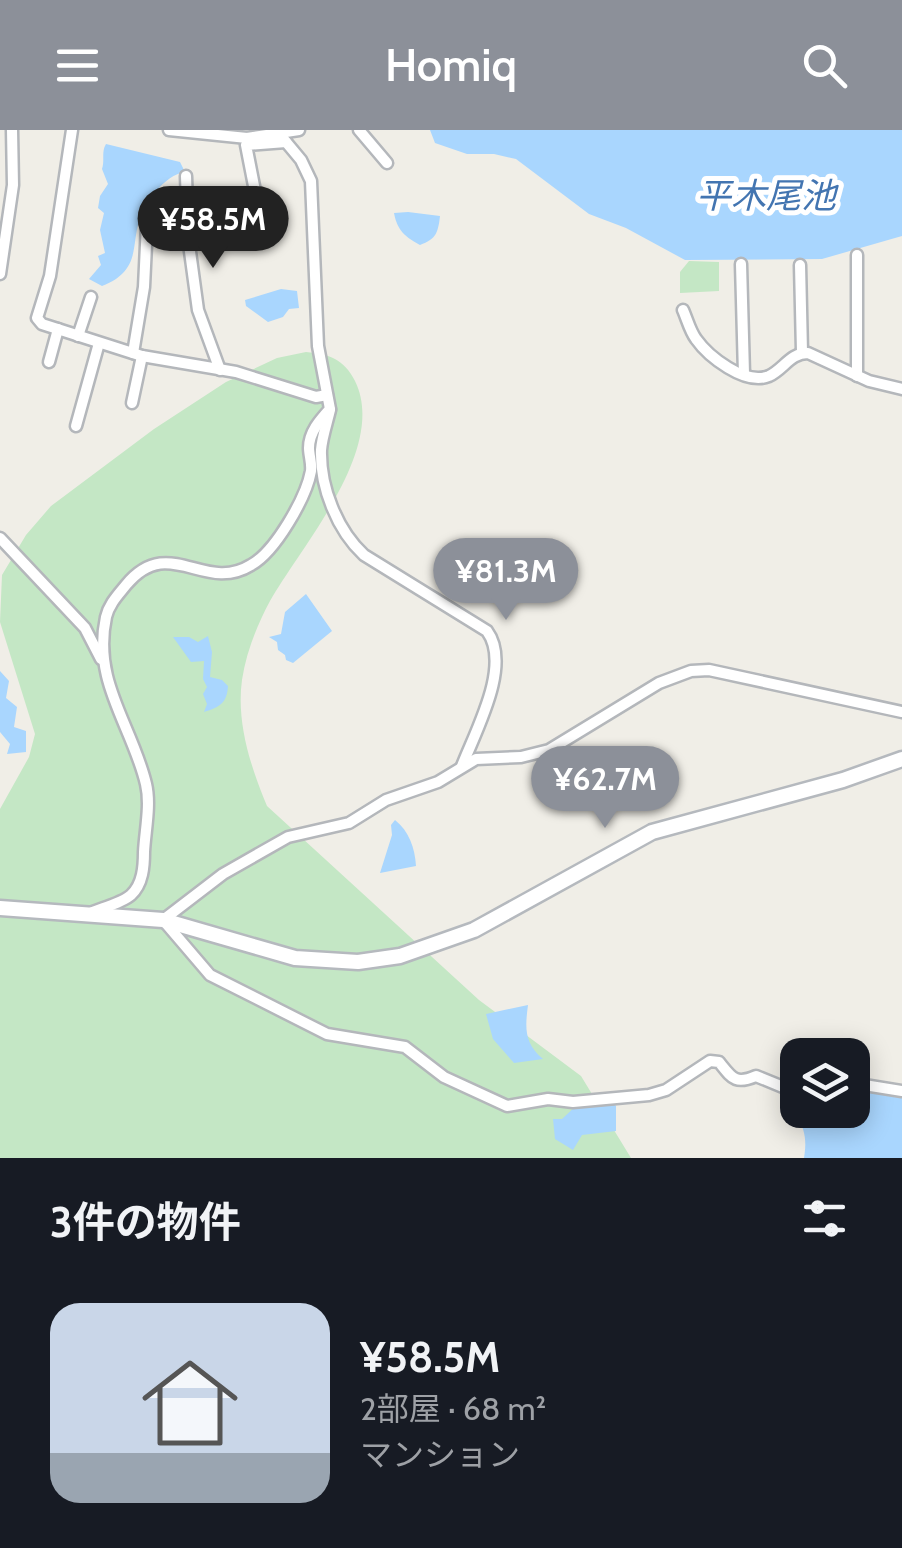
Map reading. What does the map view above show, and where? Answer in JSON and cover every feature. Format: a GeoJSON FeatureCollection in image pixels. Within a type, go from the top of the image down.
{"type":"FeatureCollection","features":[{"type":"Feature","properties":{"kind":"street"},"geometry":{"type":"LineString","coordinates":[[0,274],[13,186],[12,130]]}},
{"type":"Feature","properties":{"kind":"street"},"geometry":{"type":"LineString","coordinates":[[70,130],[50,276],[36,318],[42,324],[138,355],[252,376],[316,397],[327,395]]}},
{"type":"Feature","properties":{"kind":"street"},"geometry":{"type":"LineString","coordinates":[[169,130],[246,138],[281,135]]}},
{"type":"Feature","properties":{"kind":"street"},"geometry":{"type":"LineString","coordinates":[[255,191],[246,145],[298,130]]}},
{"type":"Feature","properties":{"kind":"street"},"geometry":{"type":"LineString","coordinates":[[360,130],[387,163]]}},
{"type":"Feature","properties":{"kind":"street"},"geometry":{"type":"LineString","coordinates":[[281,135],[300,160],[312,192],[318,346],[330,409],[322,450],[330,502],[352,542],[364,555],[487,631],[494,641],[497,658],[490,693],[462,766]]}},
{"type":"Feature","properties":{"kind":"street"},"geometry":{"type":"LineString","coordinates":[[186,176],[188,237],[198,310],[220,370]]}},
{"type":"Feature","properties":{"kind":"street"},"geometry":{"type":"LineString","coordinates":[[132,403],[148,224],[159,203]]}},
{"type":"Feature","properties":{"kind":"street"},"geometry":{"type":"LineString","coordinates":[[856,376],[858,255]]}},
{"type":"Feature","properties":{"kind":"street"},"geometry":{"type":"LineString","coordinates":[[741,264],[744,374]]}},
{"type":"Feature","properties":{"kind":"street"},"geometry":{"type":"LineString","coordinates":[[800,265],[802,352]]}},
{"type":"Feature","properties":{"kind":"street"},"geometry":{"type":"LineString","coordinates":[[78,336],[91,297]]}},
{"type":"Feature","properties":{"kind":"street"},"geometry":{"type":"LineString","coordinates":[[683,310],[695,338],[716,360],[744,374],[770,376],[802,352]]}},
{"type":"Feature","properties":{"kind":"street"},"geometry":{"type":"LineString","coordinates":[[49,362],[58,329]]}},
{"type":"Feature","properties":{"kind":"street"},"geometry":{"type":"LineString","coordinates":[[76,426],[98,343]]}},
{"type":"Feature","properties":{"kind":"street"},"geometry":{"type":"LineString","coordinates":[[802,352],[856,376],[902,389]]}},
{"type":"Feature","properties":{"kind":"street"},"geometry":{"type":"LineString","coordinates":[[105,673],[106,618],[110,605],[142,568],[168,561],[187,568],[226,573],[247,568],[266,555],[302,494],[312,469],[309,443],[317,422],[330,409]]}},
{"type":"Feature","properties":{"kind":"street"},"geometry":{"type":"LineString","coordinates":[[0,538],[85,628],[98,651],[108,690],[147,790],[142,879],[131,896],[88,915]]}},
{"type":"Feature","properties":{"kind":"street"},"geometry":{"type":"LineString","coordinates":[[163,920],[199,891],[288,837],[348,822],[386,800],[438,782],[476,758],[521,757],[549,750],[659,683],[692,671],[709,670],[902,712]]}},
{"type":"Feature","properties":{"kind":"street"},"geometry":{"type":"LineString","coordinates":[[0,908],[163,920],[294,958],[358,962],[400,956],[474,930],[652,832],[843,780],[902,759]]}},
{"type":"Feature","properties":{"kind":"street"},"geometry":{"type":"LineString","coordinates":[[163,920],[210,975],[328,1034],[405,1047],[444,1078],[508,1106],[548,1098],[573,1102],[649,1095],[666,1090],[710,1061],[718,1062],[733,1080],[741,1082],[756,1076],[780,1086]]}},
{"type":"Feature","properties":{"kind":"street"},"geometry":{"type":"LineString","coordinates":[[870,1086],[902,1092]]}},
{"type":"Feature","properties":{"kind":"green space"},"geometry":{"type":"Polygon","coordinates":[[[689,261],[719,262],[719,291],[680,293],[680,272],[689,261]]]}},
{"type":"Feature","properties":{"kind":"green space"},"geometry":{"type":"Polygon","coordinates":[[[306,352],[335,359],[351,374],[362,407],[360,436],[337,495],[270,601],[246,660],[241,712],[250,761],[267,806],[479,1000],[581,1076],[631,1158],[0,1158],[0,809],[29,757],[35,734],[0,622],[2,575],[26,535],[51,506],[154,429],[226,382],[277,358],[306,352]]]}},
{"type":"Feature","properties":{"kind":"water","name":"平木尾池"},"geometry":{"type":"Polygon","coordinates":[[[430,130],[902,130],[902,236],[822,259],[685,260],[626,228],[589,214],[516,159],[467,154],[435,143],[430,130]]]}},
{"type":"Feature","properties":{"kind":"water"},"geometry":{"type":"Polygon","coordinates":[[[106,144],[180,162],[185,172],[170,178],[151,198],[139,222],[130,263],[119,277],[102,286],[89,279],[101,265],[98,256],[105,253],[100,230],[104,213],[98,208],[108,184],[102,169],[106,144]]]}},
{"type":"Feature","properties":{"kind":"water"},"geometry":{"type":"Polygon","coordinates":[[[394,213],[440,216],[433,238],[420,245],[402,232],[394,213]]]}},
{"type":"Feature","properties":{"kind":"water"},"geometry":{"type":"Polygon","coordinates":[[[281,289],[297,291],[299,308],[289,309],[283,317],[268,322],[246,306],[245,300],[281,289]]]}},
{"type":"Feature","properties":{"kind":"water"},"geometry":{"type":"Polygon","coordinates":[[[306,594],[332,631],[293,663],[286,660],[277,642],[269,637],[281,634],[285,612],[306,594]]]}},
{"type":"Feature","properties":{"kind":"water"},"geometry":{"type":"Polygon","coordinates":[[[208,636],[212,652],[210,677],[228,686],[222,704],[204,712],[204,661],[191,662],[173,637],[189,637],[198,642],[208,636]]]}},
{"type":"Feature","properties":{"kind":"water"},"geometry":{"type":"Polygon","coordinates":[[[0,671],[9,681],[6,698],[17,707],[14,727],[26,731],[26,752],[7,754],[10,744],[0,732],[0,671]]]}},
{"type":"Feature","properties":{"kind":"water"},"geometry":{"type":"Polygon","coordinates":[[[395,820],[410,840],[416,866],[380,873],[392,835],[391,825],[395,820]]]}},
{"type":"Feature","properties":{"kind":"water"},"geometry":{"type":"Polygon","coordinates":[[[528,1005],[527,1035],[543,1059],[514,1063],[493,1039],[486,1014],[528,1005]]]}},
{"type":"Feature","properties":{"kind":"water"},"geometry":{"type":"Polygon","coordinates":[[[870,1092],[902,1098],[902,1158],[804,1158],[802,1128],[870,1128],[870,1092]]]}},
{"type":"Feature","properties":{"kind":"water"},"geometry":{"type":"Polygon","coordinates":[[[612,1101],[616,1106],[616,1131],[582,1135],[573,1150],[555,1139],[553,1119],[562,1119],[577,1105],[612,1101]]]}}]}
